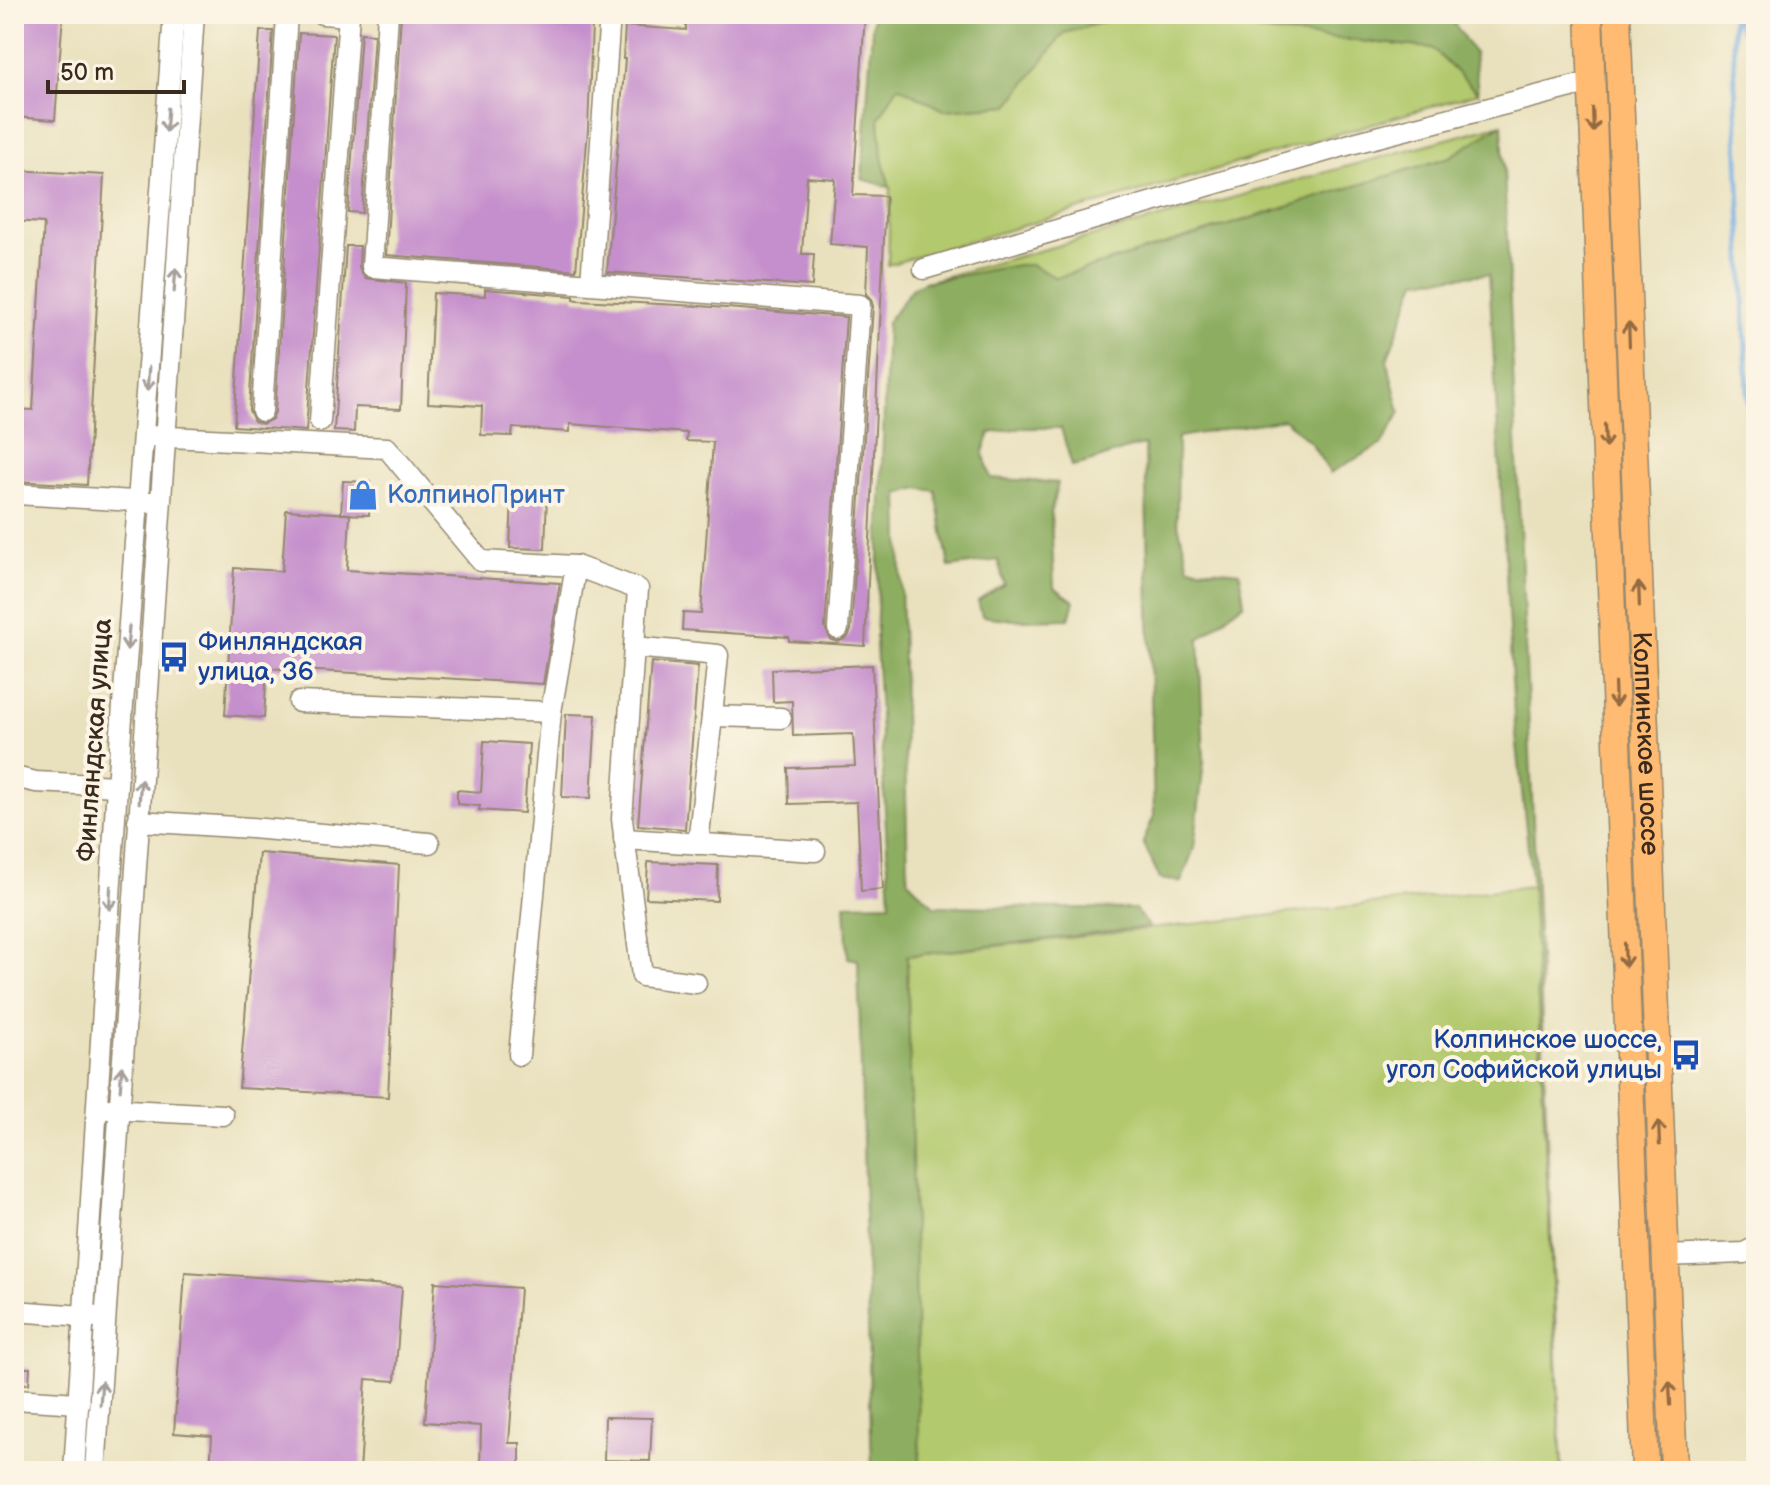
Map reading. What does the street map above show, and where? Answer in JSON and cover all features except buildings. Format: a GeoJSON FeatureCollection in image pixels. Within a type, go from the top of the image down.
{"type":"FeatureCollection","features":[{"type":"Feature","properties":{"kind":"main road","name":"Колпинское шоссе"},"geometry":{"type":"LineString","coordinates":[[1589,14],[1645,1471]]}},
{"type":"Feature","properties":{"kind":"main road","name":"Колпинское шоссе"},"geometry":{"type":"LineString","coordinates":[[1617,14],[1674,1471]]}},
{"type":"Feature","properties":{"kind":"street","name":"Финляндская улица"},"geometry":{"type":"LineString","coordinates":[[154,437],[174,14]]}},
{"type":"Feature","properties":{"kind":"street","name":"Финляндская улица"},"geometry":{"type":"LineString","coordinates":[[74,1471],[117,786],[149,502],[194,14]]}},
{"type":"Feature","properties":{"kind":"street"},"geometry":{"type":"LineString","coordinates":[[262,411],[287,14]]}},
{"type":"Feature","properties":{"kind":"street"},"geometry":{"type":"LineString","coordinates":[[320,421],[349,15],[322,14]]}},
{"type":"Feature","properties":{"kind":"street"},"geometry":{"type":"LineString","coordinates":[[388,14],[372,267],[860,305],[838,629]]}},
{"type":"Feature","properties":{"kind":"street"},"geometry":{"type":"LineString","coordinates":[[591,283],[610,14]]}},
{"type":"Feature","properties":{"kind":"street"},"geometry":{"type":"LineString","coordinates":[[924,269],[1354,143],[1591,82]]}},
{"type":"Feature","properties":{"kind":"street"},"geometry":{"type":"LineString","coordinates":[[154,437],[387,448],[481,561],[576,566],[638,589],[622,819],[642,976],[696,983]]}},
{"type":"Feature","properties":{"kind":"street"},"geometry":{"type":"LineString","coordinates":[[16,494],[149,502]]}},
{"type":"Feature","properties":{"kind":"street","name":"Финляндская улица"},"geometry":{"type":"LineString","coordinates":[[95,1471],[138,821],[149,502]]}},
{"type":"Feature","properties":{"kind":"street"},"geometry":{"type":"LineString","coordinates":[[519,1055],[551,712],[576,566]]}},
{"type":"Feature","properties":{"kind":"street"},"geometry":{"type":"LineString","coordinates":[[634,647],[718,655],[698,844]]}},
{"type":"Feature","properties":{"kind":"street"},"geometry":{"type":"LineString","coordinates":[[299,702],[551,712]]}},
{"type":"Feature","properties":{"kind":"street"},"geometry":{"type":"LineString","coordinates":[[712,716],[781,718]]}},
{"type":"Feature","properties":{"kind":"street"},"geometry":{"type":"LineString","coordinates":[[14,777],[36,782],[117,786]]}},
{"type":"Feature","properties":{"kind":"street"},"geometry":{"type":"LineString","coordinates":[[138,821],[429,843]]}},
{"type":"Feature","properties":{"kind":"street"},"geometry":{"type":"LineString","coordinates":[[624,839],[815,851]]}},
{"type":"Feature","properties":{"kind":"street"},"geometry":{"type":"LineString","coordinates":[[96,1108],[223,1115]]}},
{"type":"Feature","properties":{"kind":"street"},"geometry":{"type":"LineString","coordinates":[[1664,1256],[1744,1253],[1756,1247]]}},
{"type":"Feature","properties":{"kind":"street"},"geometry":{"type":"LineString","coordinates":[[14,1311],[106,1317]]}},
{"type":"Feature","properties":{"kind":"street"},"geometry":{"type":"LineString","coordinates":[[14,1399],[79,1403]]}},
{"type":"Feature","properties":{"kind":"green space"},"geometry":{"type":"Polygon","coordinates":[[[873,14],[1132,14],[1064,33],[1009,105],[944,110],[898,86],[879,118],[882,158],[890,187],[862,179],[873,14]]]}},
{"type":"Feature","properties":{"kind":"green space"},"geometry":{"type":"Polygon","coordinates":[[[1132,14],[1231,14],[1257,31],[1432,48],[1478,93],[888,265],[890,187],[882,158],[879,118],[898,85],[944,110],[1009,105],[1064,33],[1132,14]]]}},
{"type":"Feature","properties":{"kind":"green space"},"geometry":{"type":"Polygon","coordinates":[[[1231,14],[1448,14],[1474,53],[1478,93],[1432,48],[1257,31],[1231,14]]]}},
{"type":"Feature","properties":{"kind":"green space"},"geometry":{"type":"Polygon","coordinates":[[[1502,124],[1450,157],[1056,278],[1032,265],[1018,265],[925,282],[1502,124]]]}},
{"type":"Feature","properties":{"kind":"green space"},"geometry":{"type":"Polygon","coordinates":[[[1502,124],[1562,1471],[1532,886],[1514,716],[1489,274],[1417,280],[1387,360],[1400,412],[1382,444],[1330,473],[1310,442],[1284,419],[1178,437],[1177,520],[1189,567],[1240,572],[1244,603],[1199,639],[1204,761],[1194,848],[1181,882],[1160,879],[1143,842],[1154,816],[1145,445],[1072,466],[1061,428],[1021,428],[990,433],[983,452],[991,478],[1058,483],[1051,512],[1054,587],[1074,601],[1069,619],[1014,620],[982,616],[978,601],[1004,584],[998,560],[949,567],[936,491],[918,488],[899,494],[908,880],[934,906],[1135,909],[1149,927],[907,956],[920,1471],[872,1471],[858,960],[848,958],[845,904],[890,903],[876,643],[887,322],[913,287],[925,282],[1018,265],[1032,265],[1056,278],[1450,157],[1502,124]]]}},
{"type":"Feature","properties":{"kind":"green space"},"geometry":{"type":"Polygon","coordinates":[[[1532,886],[1562,1471],[920,1471],[907,956],[1532,886]]]}},
{"type":"Feature","properties":{"kind":"waterway"},"geometry":{"type":"LineString","coordinates":[[1732,14],[1756,591]]}},
{"type":"Feature","properties":{"kind":"waterway"},"geometry":{"type":"LineString","coordinates":[[1733,15],[1756,53]]}},
{"type":"Feature","properties":{"kind":"place","name":"КолпиноПринт"},"geometry":{"type":"Point","coordinates":[363,495]}},
{"type":"Feature","properties":{"kind":"place","name":"Финляндская улица, 36"},"geometry":{"type":"Point","coordinates":[174,657]}},
{"type":"Feature","properties":{"kind":"place","name":"Колпинское шоссе, угол Софийской улицы"},"geometry":{"type":"Point","coordinates":[1686,1055]}}]}
